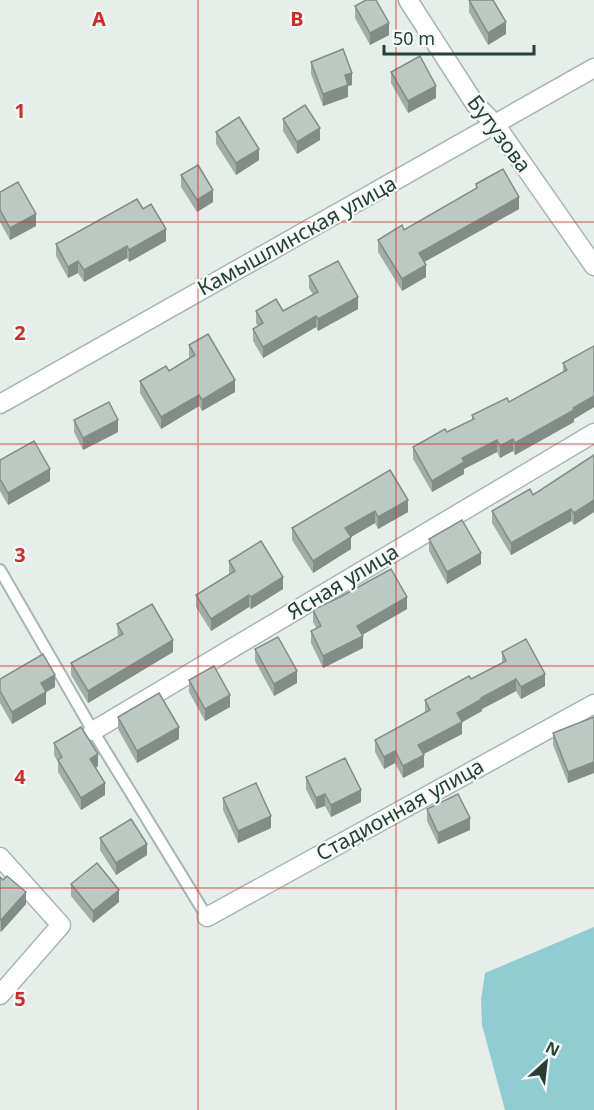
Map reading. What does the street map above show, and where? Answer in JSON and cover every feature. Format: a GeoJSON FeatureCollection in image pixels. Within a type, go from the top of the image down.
{"type":"FeatureCollection","features":[{"type":"Feature","properties":{"kind":"street","name":"Бутузова"},"geometry":{"type":"LineString","coordinates":[[408,0],[475,104],[495,124],[594,266]]}},
{"type":"Feature","properties":{"kind":"street","name":"Камышлинская улица"},"geometry":{"type":"LineString","coordinates":[[0,404],[594,68]]}},
{"type":"Feature","properties":{"kind":"street","name":"Ясная улица"},"geometry":{"type":"LineString","coordinates":[[93,730],[594,433]]}},
{"type":"Feature","properties":{"kind":"street","name":"Стадионная улица"},"geometry":{"type":"LineString","coordinates":[[207,917],[594,704]]}},
{"type":"Feature","properties":{"kind":"street"},"geometry":{"type":"LineString","coordinates":[[0,857],[61,925],[0,995]]}},
{"type":"Feature","properties":{"kind":"lane"},"geometry":{"type":"LineString","coordinates":[[0,570],[93,730],[207,917]]}},
{"type":"Feature","properties":{"kind":"water"},"geometry":{"type":"Polygon","coordinates":[[[594,927],[594,1110],[505,1110],[482,1025],[481,1000],[485,973],[594,927]]]}},
{"type":"Feature","properties":{"kind":"building"},"geometry":{"type":"Polygon","coordinates":[[[366,0],[376,0],[389,23],[370,33],[355,6],[366,0]]]}},
{"type":"Feature","properties":{"kind":"building"},"geometry":{"type":"Polygon","coordinates":[[[469,0],[493,0],[506,22],[488,33],[469,0]]]}},
{"type":"Feature","properties":{"kind":"building"},"geometry":{"type":"Polygon","coordinates":[[[343,49],[352,73],[345,75],[348,85],[323,94],[311,62],[343,49]]]}},
{"type":"Feature","properties":{"kind":"building"},"geometry":{"type":"Polygon","coordinates":[[[420,56],[436,86],[408,101],[391,72],[420,56]]]}},
{"type":"Feature","properties":{"kind":"building"},"geometry":{"type":"Polygon","coordinates":[[[305,105],[320,128],[297,142],[283,119],[305,105]]]}},
{"type":"Feature","properties":{"kind":"building"},"geometry":{"type":"Polygon","coordinates":[[[239,117],[259,149],[236,163],[216,132],[239,117]]]}},
{"type":"Feature","properties":{"kind":"building"},"geometry":{"type":"Polygon","coordinates":[[[198,165],[213,190],[197,200],[181,175],[198,165]]]}},
{"type":"Feature","properties":{"kind":"building"},"geometry":{"type":"Polygon","coordinates":[[[503,169],[519,197],[419,253],[426,265],[402,279],[378,240],[402,225],[404,230],[477,188],[476,184],[503,169]]]}},
{"type":"Feature","properties":{"kind":"building"},"geometry":{"type":"Polygon","coordinates":[[[18,182],[36,214],[10,228],[0,210],[0,192],[18,182]]]}},
{"type":"Feature","properties":{"kind":"building"},"geometry":{"type":"Polygon","coordinates":[[[137,199],[143,209],[151,204],[166,229],[129,250],[127,246],[84,270],[78,261],[68,267],[56,244],[137,199]]]}},
{"type":"Feature","properties":{"kind":"building"},"geometry":{"type":"Polygon","coordinates":[[[338,261],[358,297],[318,319],[316,316],[263,347],[253,329],[263,323],[256,311],[276,299],[283,311],[318,292],[309,276],[338,261]]]}},
{"type":"Feature","properties":{"kind":"building"},"geometry":{"type":"Polygon","coordinates":[[[208,334],[235,380],[202,400],[199,395],[161,417],[140,381],[166,366],[169,371],[195,355],[189,345],[208,334]]]}},
{"type":"Feature","properties":{"kind":"building"},"geometry":{"type":"Polygon","coordinates":[[[594,346],[594,396],[573,408],[574,410],[515,443],[513,439],[500,446],[497,440],[462,458],[464,462],[432,481],[413,447],[445,429],[447,432],[474,419],[472,415],[507,398],[509,402],[567,370],[563,363],[594,346]]]}},
{"type":"Feature","properties":{"kind":"building"},"geometry":{"type":"Polygon","coordinates":[[[109,402],[118,420],[83,438],[74,420],[109,402]]]}},
{"type":"Feature","properties":{"kind":"building"},"geometry":{"type":"Polygon","coordinates":[[[34,441],[50,469],[8,493],[0,479],[0,460],[34,441]]]}},
{"type":"Feature","properties":{"kind":"building"},"geometry":{"type":"Polygon","coordinates":[[[594,455],[594,500],[574,513],[571,509],[511,543],[492,511],[530,489],[533,495],[594,455]]]}},
{"type":"Feature","properties":{"kind":"building"},"geometry":{"type":"Polygon","coordinates":[[[390,470],[408,500],[378,517],[375,511],[345,528],[351,537],[313,561],[292,528],[390,470]]]}},
{"type":"Feature","properties":{"kind":"building"},"geometry":{"type":"Polygon","coordinates":[[[462,520],[481,553],[447,572],[429,539],[462,520]]]}},
{"type":"Feature","properties":{"kind":"building"},"geometry":{"type":"Polygon","coordinates":[[[261,541],[283,577],[211,619],[196,595],[235,571],[229,561],[261,541]]]}},
{"type":"Feature","properties":{"kind":"building"},"geometry":{"type":"Polygon","coordinates":[[[391,569],[407,597],[357,626],[363,636],[323,656],[311,631],[321,626],[313,610],[391,569]]]}},
{"type":"Feature","properties":{"kind":"building"},"geometry":{"type":"Polygon","coordinates":[[[152,604],[173,640],[88,691],[71,663],[123,634],[117,624],[152,604]]]}},
{"type":"Feature","properties":{"kind":"building"},"geometry":{"type":"Polygon","coordinates":[[[278,637],[297,671],[274,684],[255,649],[278,637]]]}},
{"type":"Feature","properties":{"kind":"building"},"geometry":{"type":"Polygon","coordinates":[[[526,639],[545,674],[521,687],[516,679],[457,713],[462,722],[418,745],[424,755],[403,766],[395,751],[384,757],[375,740],[430,710],[425,700],[469,676],[471,679],[506,661],[502,652],[526,639]]]}},
{"type":"Feature","properties":{"kind":"building"},"geometry":{"type":"Polygon","coordinates":[[[43,654],[55,675],[41,683],[46,692],[12,712],[0,691],[0,679],[43,654]]]}},
{"type":"Feature","properties":{"kind":"building"},"geometry":{"type":"Polygon","coordinates":[[[214,666],[230,695],[205,709],[189,680],[214,666]]]}},
{"type":"Feature","properties":{"kind":"building"},"geometry":{"type":"Polygon","coordinates":[[[159,693],[179,727],[137,751],[118,717],[159,693]]]}},
{"type":"Feature","properties":{"kind":"building"},"geometry":{"type":"Polygon","coordinates":[[[594,717],[594,762],[568,772],[553,733],[594,717]]]}},
{"type":"Feature","properties":{"kind":"building"},"geometry":{"type":"Polygon","coordinates":[[[81,727],[98,754],[90,759],[105,783],[81,798],[58,760],[62,757],[54,743],[81,727]]]}},
{"type":"Feature","properties":{"kind":"building"},"geometry":{"type":"Polygon","coordinates":[[[345,758],[361,790],[331,805],[325,794],[316,798],[306,777],[345,758]]]}},
{"type":"Feature","properties":{"kind":"building"},"geometry":{"type":"Polygon","coordinates":[[[256,783],[271,816],[238,831],[223,798],[256,783]]]}},
{"type":"Feature","properties":{"kind":"building"},"geometry":{"type":"Polygon","coordinates":[[[458,794],[470,818],[438,833],[427,809],[458,794]]]}},
{"type":"Feature","properties":{"kind":"building"},"geometry":{"type":"Polygon","coordinates":[[[131,819],[147,844],[116,863],[100,838],[131,819]]]}},
{"type":"Feature","properties":{"kind":"building"},"geometry":{"type":"Polygon","coordinates":[[[97,863],[119,890],[93,911],[71,884],[97,863]]]}},
{"type":"Feature","properties":{"kind":"building"},"geometry":{"type":"Polygon","coordinates":[[[7,876],[26,892],[1,920],[0,877],[3,880],[7,876]]]}}]}
